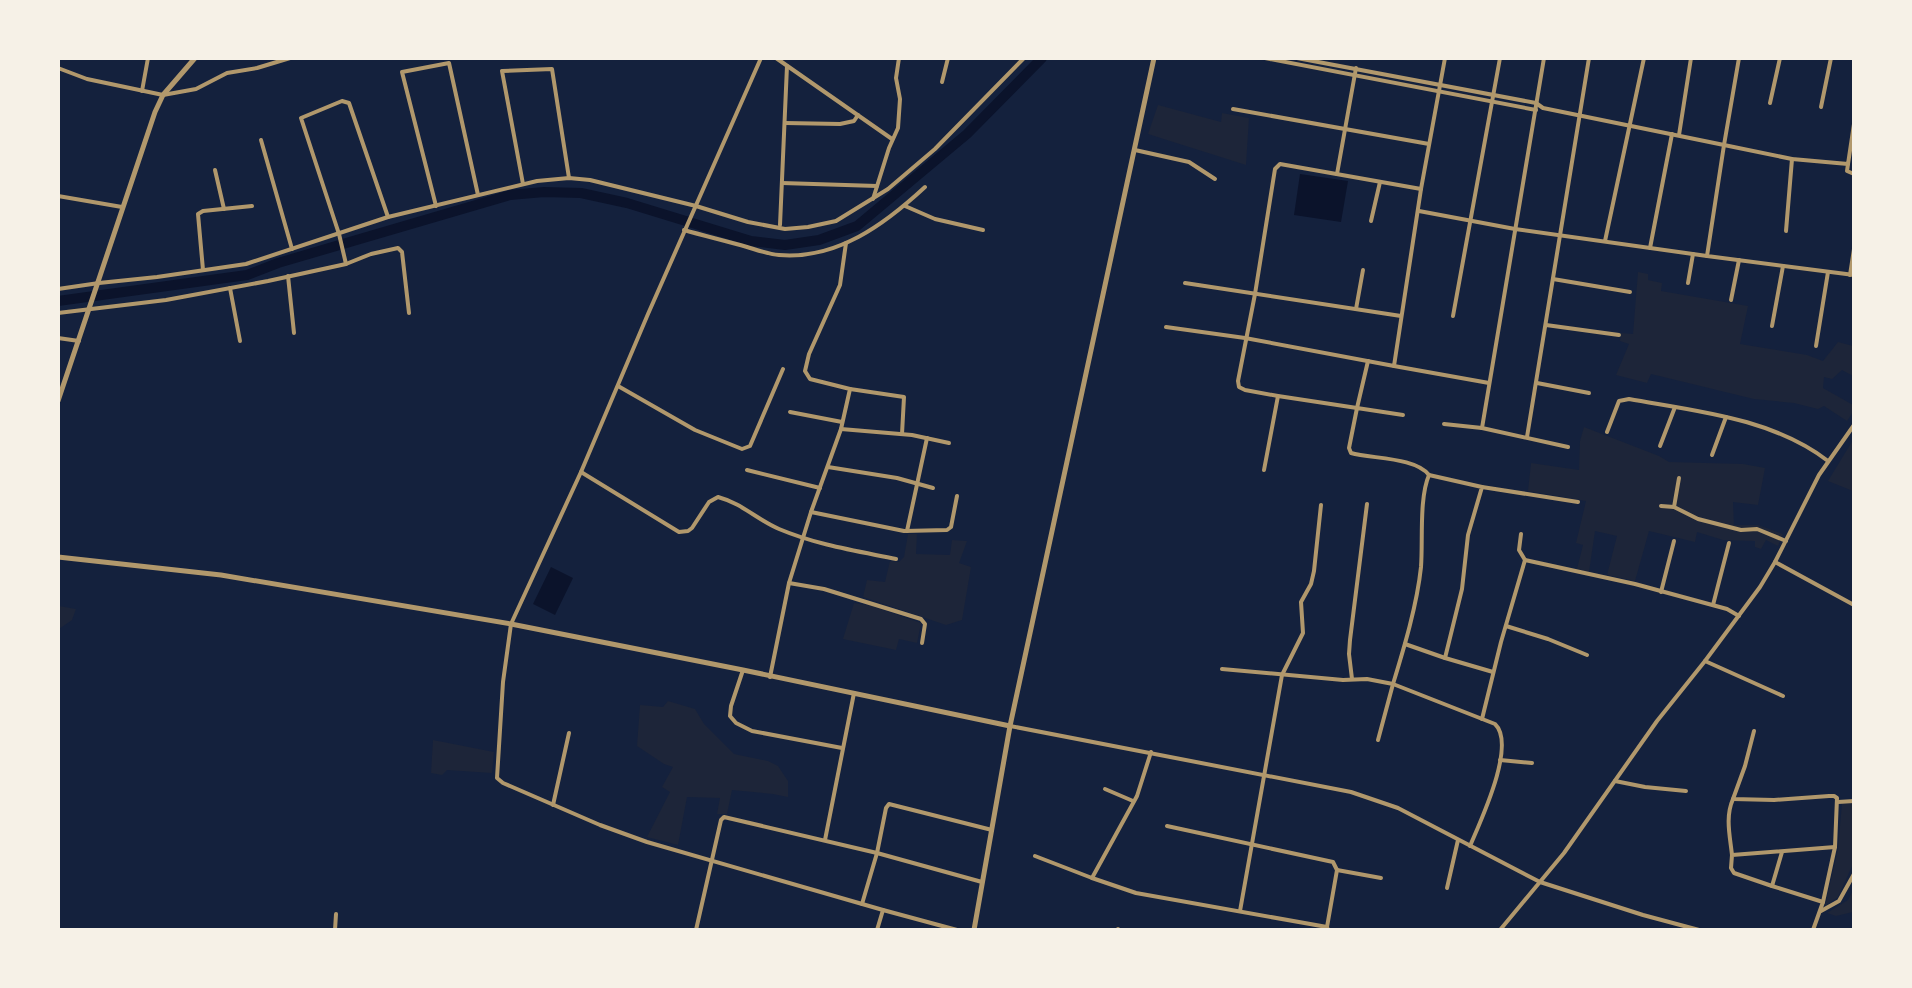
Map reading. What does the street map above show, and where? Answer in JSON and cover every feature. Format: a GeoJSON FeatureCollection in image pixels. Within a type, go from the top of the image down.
{"type":"FeatureCollection","features":[{"type":"Feature","properties":{"kind":"street"},"geometry":{"type":"LineString","coordinates":[[142,91],[148,58]]}},
{"type":"Feature","properties":{"kind":"street"},"geometry":{"type":"LineString","coordinates":[[58,401],[155,112],[163,95],[195,58]]}},
{"type":"Feature","properties":{"kind":"street"},"geometry":{"type":"LineString","coordinates":[[58,68],[87,79],[163,95],[196,88],[227,73],[257,68],[290,58]]}},
{"type":"Feature","properties":{"kind":"street"},"geometry":{"type":"LineString","coordinates":[[761,58],[685,228],[581,472],[511,624],[503,682],[497,778],[503,783],[609,828],[711,861],[957,930]]}},
{"type":"Feature","properties":{"kind":"street"},"geometry":{"type":"LineString","coordinates":[[776,58],[892,139]]}},
{"type":"Feature","properties":{"kind":"street"},"geometry":{"type":"LineString","coordinates":[[873,199],[892,139],[898,128],[900,99],[896,78],[899,58]]}},
{"type":"Feature","properties":{"kind":"street"},"geometry":{"type":"LineString","coordinates":[[942,82],[948,58]]}},
{"type":"Feature","properties":{"kind":"street"},"geometry":{"type":"LineString","coordinates":[[58,289],[246,264],[388,217],[523,184],[569,178],[590,180],[696,206],[748,222],[785,229],[836,221],[888,189],[935,148],[1024,58]]}},
{"type":"Feature","properties":{"kind":"street"},"geometry":{"type":"LineString","coordinates":[[974,930],[1010,726],[1154,58]]}},
{"type":"Feature","properties":{"kind":"street"},"geometry":{"type":"LineString","coordinates":[[1265,58],[1535,110],[1543,108]]}},
{"type":"Feature","properties":{"kind":"street"},"geometry":{"type":"LineString","coordinates":[[1297,58],[1494,94],[1536,103],[1543,108],[1580,117],[1792,159],[1848,164]]}},
{"type":"Feature","properties":{"kind":"street"},"geometry":{"type":"LineString","coordinates":[[1394,366],[1421,189],[1445,58]]}},
{"type":"Feature","properties":{"kind":"street"},"geometry":{"type":"LineString","coordinates":[[1453,316],[1500,58]]}},
{"type":"Feature","properties":{"kind":"street"},"geometry":{"type":"LineString","coordinates":[[1482,428],[1544,58]]}},
{"type":"Feature","properties":{"kind":"street"},"geometry":{"type":"LineString","coordinates":[[1527,437],[1589,58]]}},
{"type":"Feature","properties":{"kind":"street"},"geometry":{"type":"LineString","coordinates":[[1605,241],[1644,58]]}},
{"type":"Feature","properties":{"kind":"street"},"geometry":{"type":"LineString","coordinates":[[1679,135],[1691,58]]}},
{"type":"Feature","properties":{"kind":"street"},"geometry":{"type":"LineString","coordinates":[[1707,256],[1739,58]]}},
{"type":"Feature","properties":{"kind":"street"},"geometry":{"type":"LineString","coordinates":[[1770,103],[1780,58]]}},
{"type":"Feature","properties":{"kind":"street"},"geometry":{"type":"LineString","coordinates":[[1821,107],[1831,58]]}},
{"type":"Feature","properties":{"kind":"street"},"geometry":{"type":"LineString","coordinates":[[435,206],[402,72],[449,63],[478,195]]}},
{"type":"Feature","properties":{"kind":"street"},"geometry":{"type":"LineString","coordinates":[[780,225],[787,66]]}},
{"type":"Feature","properties":{"kind":"street"},"geometry":{"type":"LineString","coordinates":[[1337,174],[1356,68]]}},
{"type":"Feature","properties":{"kind":"street"},"geometry":{"type":"LineString","coordinates":[[523,184],[502,71],[552,69],[569,178]]}},
{"type":"Feature","properties":{"kind":"street"},"geometry":{"type":"LineString","coordinates":[[346,262],[301,120],[303,117],[347,101],[351,106],[388,217]]}},
{"type":"Feature","properties":{"kind":"street"},"geometry":{"type":"LineString","coordinates":[[1233,109],[1429,144]]}},
{"type":"Feature","properties":{"kind":"street"},"geometry":{"type":"LineString","coordinates":[[785,123],[840,124],[854,121],[859,115]]}},
{"type":"Feature","properties":{"kind":"street"},"geometry":{"type":"LineString","coordinates":[[1854,124],[1847,171],[1854,174]]}},
{"type":"Feature","properties":{"kind":"street"},"geometry":{"type":"LineString","coordinates":[[1650,248],[1672,134]]}},
{"type":"Feature","properties":{"kind":"street"},"geometry":{"type":"LineString","coordinates":[[261,140],[292,249]]}},
{"type":"Feature","properties":{"kind":"street"},"geometry":{"type":"LineString","coordinates":[[1135,150],[1189,162],[1215,179]]}},
{"type":"Feature","properties":{"kind":"street"},"geometry":{"type":"LineString","coordinates":[[1786,231],[1792,159]]}},
{"type":"Feature","properties":{"kind":"street"},"geometry":{"type":"LineString","coordinates":[[1402,415],[1245,390],[1239,387],[1238,381],[1276,165],[1421,189]]}},
{"type":"Feature","properties":{"kind":"street"},"geometry":{"type":"LineString","coordinates":[[215,170],[224,209]]}},
{"type":"Feature","properties":{"kind":"street"},"geometry":{"type":"LineString","coordinates":[[1371,221],[1380,182]]}},
{"type":"Feature","properties":{"kind":"street"},"geometry":{"type":"LineString","coordinates":[[782,183],[877,186]]}},
{"type":"Feature","properties":{"kind":"street"},"geometry":{"type":"LineString","coordinates":[[685,228],[777,255],[825,251],[862,237],[905,206],[925,187]]}},
{"type":"Feature","properties":{"kind":"street"},"geometry":{"type":"LineString","coordinates":[[58,196],[122,207]]}},
{"type":"Feature","properties":{"kind":"street"},"geometry":{"type":"LineString","coordinates":[[203,270],[198,214],[203,211],[252,206]]}},
{"type":"Feature","properties":{"kind":"street"},"geometry":{"type":"LineString","coordinates":[[905,206],[935,219],[983,230]]}},
{"type":"Feature","properties":{"kind":"street"},"geometry":{"type":"LineString","coordinates":[[1419,211],[1515,229],[1852,275],[1854,249]]}},
{"type":"Feature","properties":{"kind":"street"},"geometry":{"type":"LineString","coordinates":[[846,243],[840,285],[808,354],[805,371],[810,379],[904,397],[902,434]]}},
{"type":"Feature","properties":{"kind":"street"},"geometry":{"type":"LineString","coordinates":[[58,313],[166,300],[230,288],[346,262],[394,248],[400,249],[409,313]]}},
{"type":"Feature","properties":{"kind":"street"},"geometry":{"type":"LineString","coordinates":[[1688,283],[1693,254]]}},
{"type":"Feature","properties":{"kind":"street"},"geometry":{"type":"LineString","coordinates":[[1731,300],[1738,260]]}},
{"type":"Feature","properties":{"kind":"street"},"geometry":{"type":"LineString","coordinates":[[1772,326],[1783,266]]}},
{"type":"Feature","properties":{"kind":"street"},"geometry":{"type":"LineString","coordinates":[[1356,309],[1363,270]]}},
{"type":"Feature","properties":{"kind":"street"},"geometry":{"type":"LineString","coordinates":[[1816,346],[1828,272]]}},
{"type":"Feature","properties":{"kind":"street"},"geometry":{"type":"LineString","coordinates":[[288,276],[294,333]]}},
{"type":"Feature","properties":{"kind":"street"},"geometry":{"type":"LineString","coordinates":[[1553,279],[1630,292]]}},
{"type":"Feature","properties":{"kind":"street"},"geometry":{"type":"LineString","coordinates":[[1185,283],[1401,316]]}},
{"type":"Feature","properties":{"kind":"street"},"geometry":{"type":"LineString","coordinates":[[230,288],[240,340]]}},
{"type":"Feature","properties":{"kind":"street"},"geometry":{"type":"LineString","coordinates":[[1546,325],[1619,335]]}},
{"type":"Feature","properties":{"kind":"street"},"geometry":{"type":"LineString","coordinates":[[1166,327],[1245,338],[1489,383]]}},
{"type":"Feature","properties":{"kind":"street"},"geometry":{"type":"LineString","coordinates":[[58,338],[79,341]]}},
{"type":"Feature","properties":{"kind":"street"},"geometry":{"type":"LineString","coordinates":[[1368,361],[1349,448],[1350,453],[1413,464],[1424,468],[1429,475],[1482,487],[1578,502]]}},
{"type":"Feature","properties":{"kind":"street"},"geometry":{"type":"LineString","coordinates":[[618,386],[695,430],[742,449],[750,446],[783,369]]}},
{"type":"Feature","properties":{"kind":"street"},"geometry":{"type":"LineString","coordinates":[[1537,383],[1589,393]]}},
{"type":"Feature","properties":{"kind":"street"},"geometry":{"type":"LineString","coordinates":[[770,677],[789,583],[811,512],[841,429],[850,388]]}},
{"type":"Feature","properties":{"kind":"street"},"geometry":{"type":"LineString","coordinates":[[1264,470],[1278,396]]}},
{"type":"Feature","properties":{"kind":"street"},"geometry":{"type":"LineString","coordinates":[[1606,432],[1619,401],[1629,399],[1726,417],[1765,429],[1792,440],[1828,461]]}},
{"type":"Feature","properties":{"kind":"street"},"geometry":{"type":"LineString","coordinates":[[1660,446],[1675,407]]}},
{"type":"Feature","properties":{"kind":"street"},"geometry":{"type":"LineString","coordinates":[[790,412],[842,422]]}},
{"type":"Feature","properties":{"kind":"street"},"geometry":{"type":"LineString","coordinates":[[1712,456],[1726,417]]}},
{"type":"Feature","properties":{"kind":"street"},"geometry":{"type":"LineString","coordinates":[[1444,424],[1482,428],[1568,447]]}},
{"type":"Feature","properties":{"kind":"street"},"geometry":{"type":"LineString","coordinates":[[1500,930],[1564,853],[1656,721],[1739,616],[1775,562],[1828,461],[1854,425]]}},
{"type":"Feature","properties":{"kind":"street"},"geometry":{"type":"LineString","coordinates":[[841,429],[902,434],[949,442]]}},
{"type":"Feature","properties":{"kind":"street"},"geometry":{"type":"LineString","coordinates":[[907,531],[927,438]]}},
{"type":"Feature","properties":{"kind":"street"},"geometry":{"type":"LineString","coordinates":[[828,466],[897,478],[933,488]]}},
{"type":"Feature","properties":{"kind":"street"},"geometry":{"type":"LineString","coordinates":[[747,470],[820,488]]}},
{"type":"Feature","properties":{"kind":"street"},"geometry":{"type":"LineString","coordinates":[[581,472],[679,532],[692,528],[709,502],[718,497],[748,510],[758,519],[803,539],[896,559]]}},
{"type":"Feature","properties":{"kind":"street"},"geometry":{"type":"LineString","coordinates":[[1378,740],[1405,644],[1421,569],[1424,512],[1429,475]]}},
{"type":"Feature","properties":{"kind":"street"},"geometry":{"type":"LineString","coordinates":[[1674,507],[1679,478]]}},
{"type":"Feature","properties":{"kind":"street"},"geometry":{"type":"LineString","coordinates":[[1445,658],[1462,590],[1468,535],[1482,487]]}},
{"type":"Feature","properties":{"kind":"street"},"geometry":{"type":"LineString","coordinates":[[811,512],[907,531],[950,529],[957,496]]}},
{"type":"Feature","properties":{"kind":"street"},"geometry":{"type":"LineString","coordinates":[[1352,679],[1350,640],[1367,504]]}},
{"type":"Feature","properties":{"kind":"street"},"geometry":{"type":"LineString","coordinates":[[1240,911],[1282,675],[1303,633],[1301,602],[1311,584],[1314,571],[1320,506]]}},
{"type":"Feature","properties":{"kind":"street"},"geometry":{"type":"LineString","coordinates":[[1661,506],[1674,507],[1698,519],[1741,530],[1757,529],[1786,541]]}},
{"type":"Feature","properties":{"kind":"street"},"geometry":{"type":"LineString","coordinates":[[1482,719],[1525,560],[1519,550],[1521,534]]}},
{"type":"Feature","properties":{"kind":"street"},"geometry":{"type":"LineString","coordinates":[[1661,592],[1674,541]]}},
{"type":"Feature","properties":{"kind":"street"},"geometry":{"type":"LineString","coordinates":[[1713,605],[1729,543]]}},
{"type":"Feature","properties":{"kind":"street"},"geometry":{"type":"LineString","coordinates":[[58,557],[221,575],[511,624],[1010,726],[1352,792],[1398,808],[1540,882],[1643,915],[1700,930]]}},
{"type":"Feature","properties":{"kind":"street"},"geometry":{"type":"LineString","coordinates":[[1525,560],[1610,578],[1727,609],[1739,616]]}},
{"type":"Feature","properties":{"kind":"street"},"geometry":{"type":"LineString","coordinates":[[1775,562],[1854,605]]}},
{"type":"Feature","properties":{"kind":"street"},"geometry":{"type":"LineString","coordinates":[[789,583],[832,591],[921,619],[925,624],[922,643]]}},
{"type":"Feature","properties":{"kind":"street"},"geometry":{"type":"LineString","coordinates":[[1506,626],[1548,639],[1587,655]]}},
{"type":"Feature","properties":{"kind":"street"},"geometry":{"type":"LineString","coordinates":[[1405,644],[1493,672]]}},
{"type":"Feature","properties":{"kind":"street"},"geometry":{"type":"LineString","coordinates":[[1705,661],[1783,696]]}},
{"type":"Feature","properties":{"kind":"street"},"geometry":{"type":"LineString","coordinates":[[1222,669],[1282,675],[1367,679],[1393,684],[1495,724],[1499,728],[1502,740],[1500,760],[1492,791],[1470,846]]}},
{"type":"Feature","properties":{"kind":"street"},"geometry":{"type":"LineString","coordinates":[[743,670],[730,706],[732,720],[752,731],[842,748]]}},
{"type":"Feature","properties":{"kind":"street"},"geometry":{"type":"LineString","coordinates":[[825,840],[854,693]]}},
{"type":"Feature","properties":{"kind":"street"},"geometry":{"type":"LineString","coordinates":[[1754,731],[1745,766],[1728,809],[1731,868],[1734,873],[1823,902]]}},
{"type":"Feature","properties":{"kind":"street"},"geometry":{"type":"LineString","coordinates":[[553,805],[569,733]]}},
{"type":"Feature","properties":{"kind":"street"},"geometry":{"type":"LineString","coordinates":[[1092,878],[1137,796],[1151,752]]}},
{"type":"Feature","properties":{"kind":"street"},"geometry":{"type":"LineString","coordinates":[[1500,760],[1532,763]]}},
{"type":"Feature","properties":{"kind":"street"},"geometry":{"type":"LineString","coordinates":[[1615,781],[1686,791]]}},
{"type":"Feature","properties":{"kind":"street"},"geometry":{"type":"LineString","coordinates":[[1106,789],[1133,801]]}},
{"type":"Feature","properties":{"kind":"street"},"geometry":{"type":"LineString","coordinates":[[1733,799],[1774,800],[1829,795],[1834,796],[1838,802],[1835,847],[1821,911],[1813,930]]}},
{"type":"Feature","properties":{"kind":"street"},"geometry":{"type":"LineString","coordinates":[[1838,802],[1854,801]]}},
{"type":"Feature","properties":{"kind":"street"},"geometry":{"type":"LineString","coordinates":[[862,904],[877,853],[886,808],[889,804],[992,830]]}},
{"type":"Feature","properties":{"kind":"street"},"geometry":{"type":"LineString","coordinates":[[696,930],[711,861],[724,817],[877,853],[982,882]]}},
{"type":"Feature","properties":{"kind":"street"},"geometry":{"type":"LineString","coordinates":[[1035,856],[1136,893],[1240,911],[1317,928],[1327,928],[1337,870],[1333,862],[1167,826]]}},
{"type":"Feature","properties":{"kind":"street"},"geometry":{"type":"LineString","coordinates":[[1447,888],[1458,840]]}},
{"type":"Feature","properties":{"kind":"street"},"geometry":{"type":"LineString","coordinates":[[1732,855],[1835,847]]}},
{"type":"Feature","properties":{"kind":"street"},"geometry":{"type":"LineString","coordinates":[[1772,886],[1782,852]]}},
{"type":"Feature","properties":{"kind":"street"},"geometry":{"type":"LineString","coordinates":[[1337,870],[1381,878]]}},
{"type":"Feature","properties":{"kind":"street"},"geometry":{"type":"LineString","coordinates":[[1821,911],[1839,901],[1854,874]]}},
{"type":"Feature","properties":{"kind":"street"},"geometry":{"type":"LineString","coordinates":[[877,930],[883,910]]}},
{"type":"Feature","properties":{"kind":"street"},"geometry":{"type":"LineString","coordinates":[[335,930],[336,914]]}},
{"type":"Feature","properties":{"kind":"shaded area"},"geometry":{"type":"Polygon","coordinates":[[[1158,105],[1221,122],[1222,113],[1249,118],[1246,165],[1148,134],[1158,105]]]}},
{"type":"Feature","properties":{"kind":"shaded area"},"geometry":{"type":"Polygon","coordinates":[[[1300,174],[1348,181],[1341,222],[1294,215],[1300,174]]]}},
{"type":"Feature","properties":{"kind":"shaded area"},"geometry":{"type":"Polygon","coordinates":[[[1638,272],[1648,274],[1648,280],[1662,283],[1661,291],[1748,306],[1740,344],[1807,355],[1823,361],[1838,342],[1853,346],[1853,376],[1842,370],[1832,379],[1824,377],[1823,388],[1853,405],[1853,412],[1847,421],[1824,406],[1818,409],[1794,403],[1754,399],[1651,374],[1647,383],[1616,375],[1629,344],[1620,341],[1621,333],[1633,334],[1638,272]]]}},
{"type":"Feature","properties":{"kind":"shaded area"},"geometry":{"type":"Polygon","coordinates":[[[1584,427],[1669,462],[1743,464],[1765,468],[1758,505],[1733,502],[1734,525],[1758,525],[1783,534],[1778,546],[1766,540],[1761,549],[1755,547],[1755,541],[1723,540],[1697,532],[1695,542],[1649,531],[1635,581],[1607,575],[1617,536],[1595,531],[1589,572],[1577,569],[1583,545],[1576,543],[1586,501],[1528,491],[1531,463],[1579,470],[1580,441],[1584,427]]]}},
{"type":"Feature","properties":{"kind":"shaded area"},"geometry":{"type":"Polygon","coordinates":[[[1853,440],[1854,491],[1828,481],[1853,440]]]}},
{"type":"Feature","properties":{"kind":"shaded area"},"geometry":{"type":"Polygon","coordinates":[[[908,534],[917,534],[916,554],[950,555],[952,540],[967,541],[959,563],[971,567],[962,620],[946,625],[863,597],[867,580],[885,582],[890,561],[899,562],[904,557],[908,534]]]}},
{"type":"Feature","properties":{"kind":"shaded area"},"geometry":{"type":"Polygon","coordinates":[[[551,567],[573,578],[555,615],[533,604],[551,567]]]}},
{"type":"Feature","properties":{"kind":"shaded area"},"geometry":{"type":"Polygon","coordinates":[[[854,603],[872,606],[921,623],[917,643],[899,639],[896,650],[843,639],[854,603]]]}},
{"type":"Feature","properties":{"kind":"shaded area"},"geometry":{"type":"Polygon","coordinates":[[[59,606],[76,609],[72,620],[59,629],[59,606]]]}},
{"type":"Feature","properties":{"kind":"shaded area"},"geometry":{"type":"Polygon","coordinates":[[[668,701],[695,709],[704,724],[734,754],[768,761],[778,766],[788,781],[788,797],[732,790],[727,814],[717,814],[720,798],[687,797],[678,845],[647,837],[670,792],[662,787],[673,767],[664,764],[637,746],[640,705],[663,707],[668,701]]]}},
{"type":"Feature","properties":{"kind":"shaded area"},"geometry":{"type":"Polygon","coordinates":[[[433,740],[494,752],[492,773],[447,770],[442,775],[431,773],[433,740]]]}},
{"type":"Feature","properties":{"kind":"shaded area"},"geometry":{"type":"Polygon","coordinates":[[[1842,803],[1853,803],[1853,864],[1838,897],[1825,906],[1838,849],[1842,803]]]}},
{"type":"Feature","properties":{"kind":"shaded area"},"geometry":{"type":"Polygon","coordinates":[[[1853,890],[1853,912],[1836,916],[1827,913],[1848,900],[1853,890]]]}},
{"type":"Feature","properties":{"kind":"waterway"},"geometry":{"type":"LineString","coordinates":[[58,301],[247,275],[278,263],[510,195],[544,192],[581,193],[627,203],[751,241],[785,245],[819,240],[857,226],[967,134],[1042,58]]}}]}
